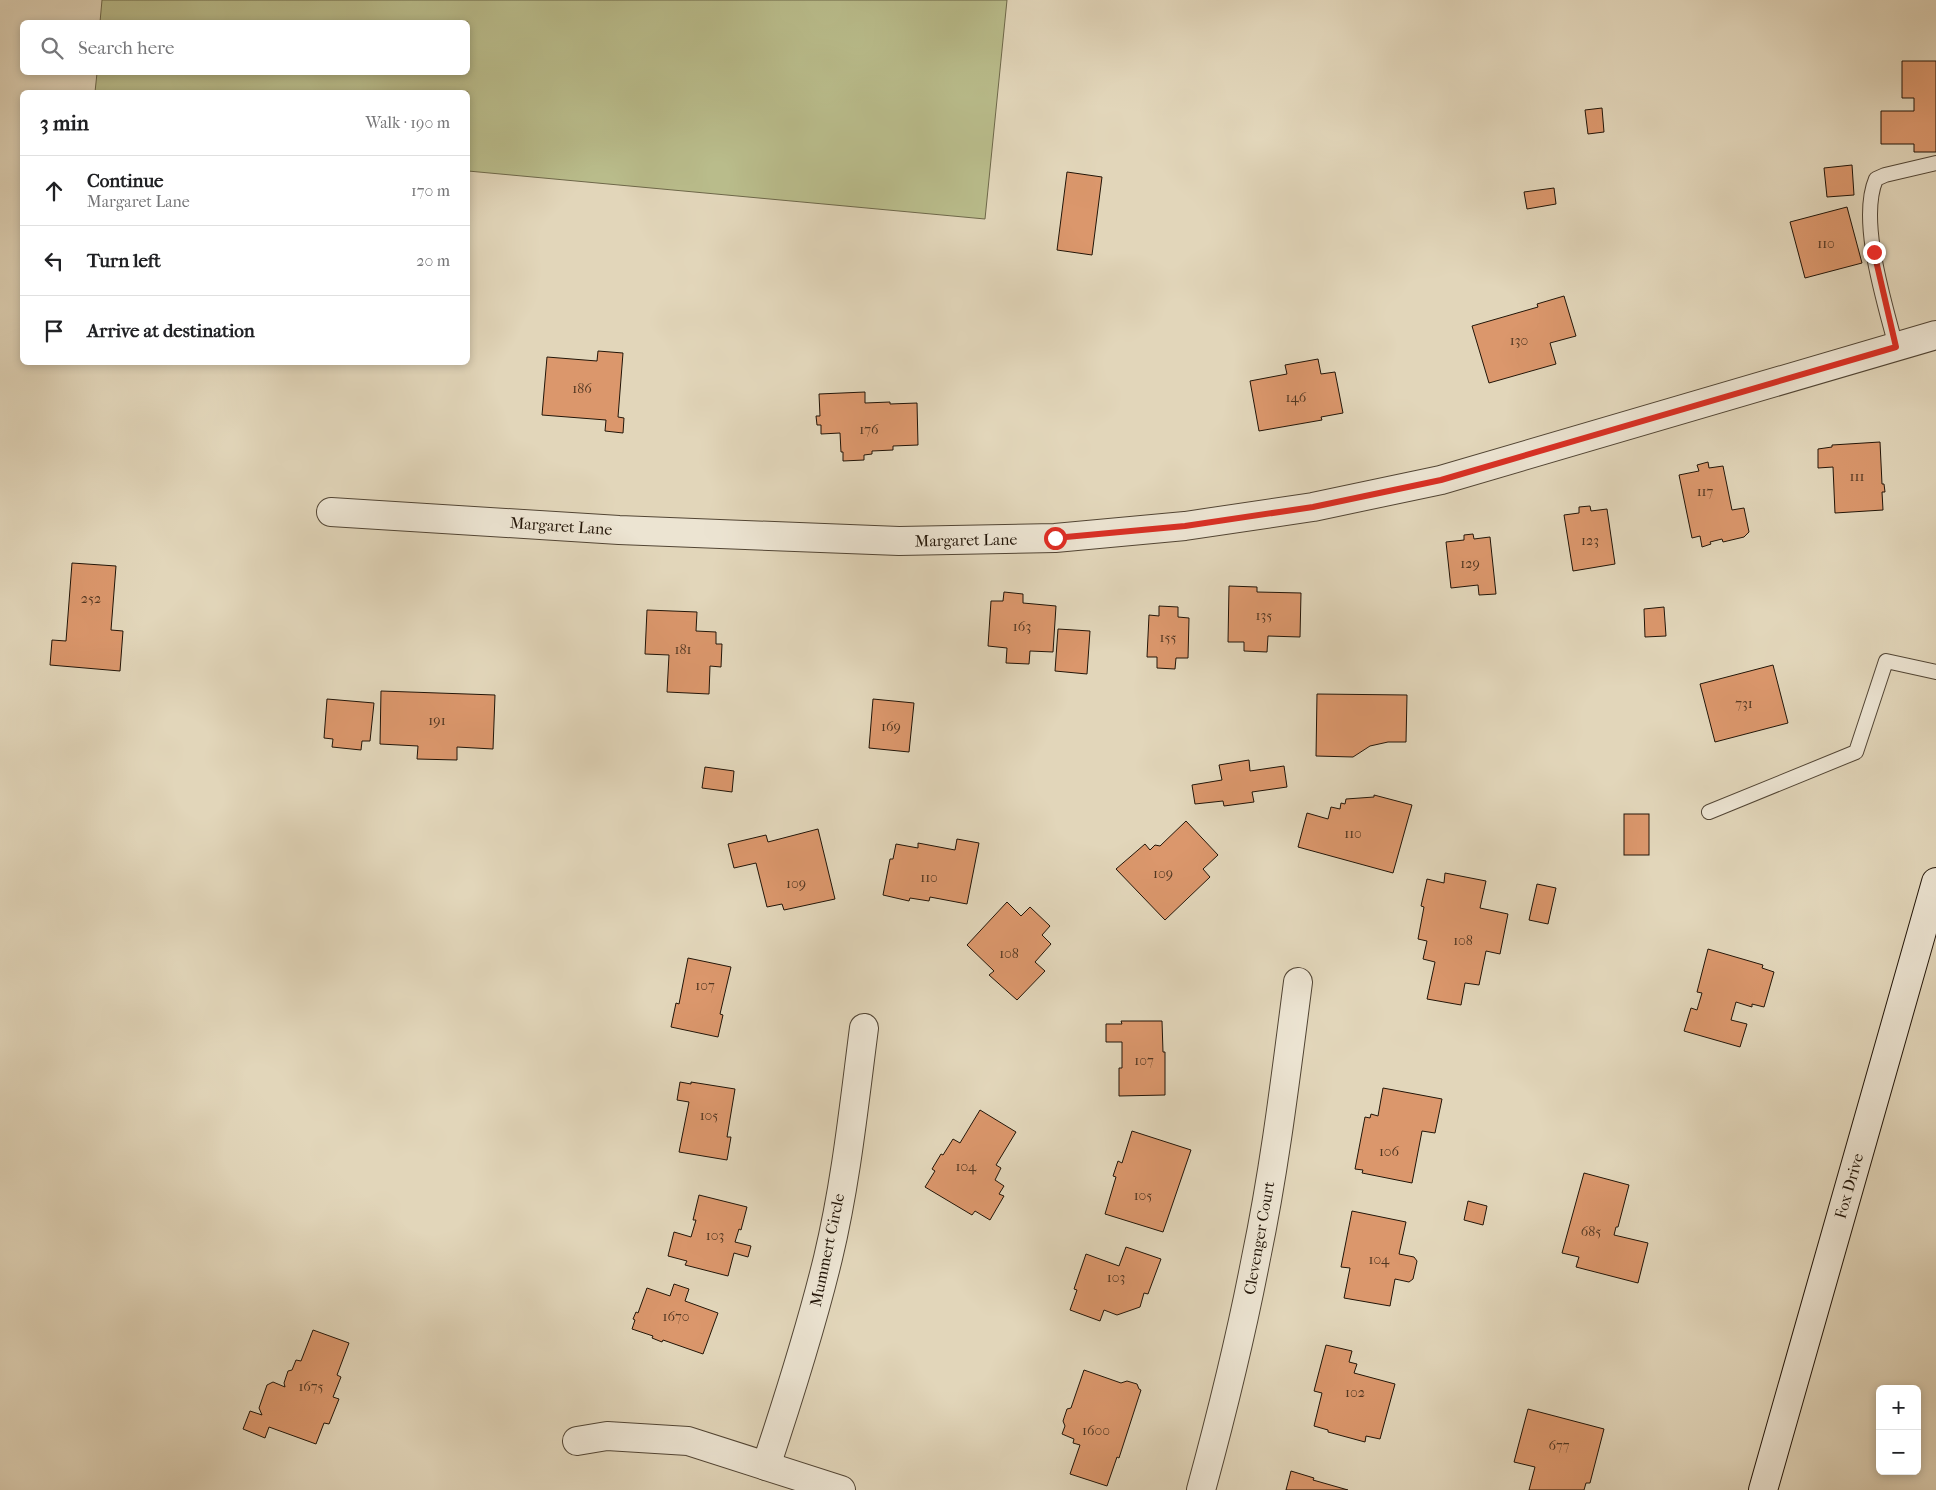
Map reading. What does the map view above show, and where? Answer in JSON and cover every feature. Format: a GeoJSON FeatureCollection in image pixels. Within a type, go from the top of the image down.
{"type":"FeatureCollection","features":[{"type":"Feature","properties":{"kind":"street","name":"Margaret Lane"},"geometry":{"type":"LineString","coordinates":[[331,512],[629,530],[899,541],[1055,538],[1185,526],[1313,507],[1441,480],[1936,335]]}},
{"type":"Feature","properties":{"kind":"street","name":"Fox Drive"},"geometry":{"type":"LineString","coordinates":[[1763,1490],[1936,882]]}},
{"type":"Feature","properties":{"kind":"street","name":"Clevenger Court"},"geometry":{"type":"LineString","coordinates":[[1201,1490],[1224,1403],[1257,1257],[1281,1108],[1298,982]]}},
{"type":"Feature","properties":{"kind":"street","name":"Mummert Circle"},"geometry":{"type":"LineString","coordinates":[[766,1466],[800,1364],[828,1256],[848,1146],[864,1028]]}},
{"type":"Feature","properties":{"kind":"street"},"geometry":{"type":"LineString","coordinates":[[577,1441],[608,1436],[688,1441],[841,1490]]}},
{"type":"Feature","properties":{"kind":"lane"},"geometry":{"type":"LineString","coordinates":[[1896,347],[1874,252],[1869,211],[1870,191],[1876,179],[1885,175],[1936,163]]}},
{"type":"Feature","properties":{"kind":"lane"},"geometry":{"type":"LineString","coordinates":[[1709,812],[1856,752],[1886,661],[1936,672]]}},
{"type":"Feature","properties":{"kind":"green space"},"geometry":{"type":"Polygon","coordinates":[[[102,0],[1007,0],[985,219],[470,171],[470,90],[95,90],[97,75],[470,75],[470,20],[100,20],[102,0]]]}},
{"type":"Feature","properties":{"kind":"building"},"geometry":{"type":"Polygon","coordinates":[[[1902,61],[1936,61],[1936,152],[1914,152],[1914,144],[1881,144],[1881,111],[1914,111],[1914,98],[1902,98],[1902,61]]]}},
{"type":"Feature","properties":{"kind":"building"},"geometry":{"type":"Polygon","coordinates":[[[1602,108],[1604,132],[1588,134],[1585,110],[1602,108]]]}},
{"type":"Feature","properties":{"kind":"building"},"geometry":{"type":"Polygon","coordinates":[[[1852,165],[1854,195],[1827,197],[1824,168],[1852,165]]]}},
{"type":"Feature","properties":{"kind":"building"},"geometry":{"type":"Polygon","coordinates":[[[1067,172],[1102,177],[1092,255],[1057,250],[1067,172]]]}},
{"type":"Feature","properties":{"kind":"building"},"geometry":{"type":"Polygon","coordinates":[[[1554,188],[1556,204],[1527,209],[1524,192],[1554,188]]]}},
{"type":"Feature","properties":{"kind":"building"},"geometry":{"type":"Polygon","coordinates":[[[1847,207],[1862,263],[1805,278],[1790,222],[1847,207]]]}},
{"type":"Feature","properties":{"kind":"building"},"geometry":{"type":"Polygon","coordinates":[[[1564,296],[1576,336],[1550,343],[1556,364],[1489,383],[1472,326],[1538,307],[1537,304],[1564,296]]]}},
{"type":"Feature","properties":{"kind":"building"},"geometry":{"type":"Polygon","coordinates":[[[598,351],[623,353],[618,417],[624,418],[623,433],[605,431],[606,420],[542,415],[547,357],[597,361],[598,351]]]}},
{"type":"Feature","properties":{"kind":"building"},"geometry":{"type":"Polygon","coordinates":[[[1318,359],[1321,374],[1335,372],[1343,413],[1321,417],[1322,420],[1259,431],[1250,381],[1287,374],[1285,365],[1318,359]]]}},
{"type":"Feature","properties":{"kind":"building"},"geometry":{"type":"Polygon","coordinates":[[[865,392],[865,403],[917,403],[918,445],[893,446],[893,450],[872,451],[872,454],[864,455],[864,460],[843,461],[840,433],[821,434],[821,425],[817,425],[816,416],[820,416],[819,394],[865,392]]]}},
{"type":"Feature","properties":{"kind":"building"},"geometry":{"type":"Polygon","coordinates":[[[1880,442],[1882,484],[1884,484],[1885,492],[1882,492],[1883,510],[1835,513],[1833,467],[1818,468],[1818,449],[1832,447],[1832,445],[1880,442]]]}},
{"type":"Feature","properties":{"kind":"building"},"geometry":{"type":"Polygon","coordinates":[[[1708,462],[1709,468],[1723,466],[1732,510],[1744,508],[1749,532],[1744,537],[1723,542],[1722,539],[1710,542],[1711,544],[1702,547],[1700,536],[1692,538],[1679,475],[1699,471],[1697,465],[1708,462]]]}},
{"type":"Feature","properties":{"kind":"building"},"geometry":{"type":"Polygon","coordinates":[[[1590,506],[1591,511],[1607,509],[1615,564],[1573,571],[1564,515],[1579,513],[1579,507],[1590,506]]]}},
{"type":"Feature","properties":{"kind":"building"},"geometry":{"type":"Polygon","coordinates":[[[1473,534],[1474,539],[1490,537],[1496,594],[1479,595],[1478,585],[1451,588],[1446,542],[1464,540],[1464,535],[1473,534]]]}},
{"type":"Feature","properties":{"kind":"building"},"geometry":{"type":"Polygon","coordinates":[[[72,563],[116,566],[111,630],[123,631],[120,671],[50,665],[52,640],[66,641],[72,563]]]}},
{"type":"Feature","properties":{"kind":"building"},"geometry":{"type":"Polygon","coordinates":[[[1229,586],[1257,587],[1257,592],[1301,593],[1300,637],[1268,636],[1267,652],[1244,651],[1244,642],[1228,642],[1229,586]]]}},
{"type":"Feature","properties":{"kind":"building"},"geometry":{"type":"Polygon","coordinates":[[[1004,592],[1023,594],[1023,603],[1056,606],[1053,652],[1030,651],[1029,664],[1006,663],[1007,648],[988,646],[991,601],[1003,601],[1004,592]]]}},
{"type":"Feature","properties":{"kind":"building"},"geometry":{"type":"Polygon","coordinates":[[[1159,606],[1178,607],[1178,617],[1189,618],[1188,658],[1176,658],[1175,669],[1157,668],[1157,657],[1147,657],[1149,615],[1159,616],[1159,606]]]}},
{"type":"Feature","properties":{"kind":"building"},"geometry":{"type":"Polygon","coordinates":[[[1664,607],[1666,636],[1645,637],[1644,609],[1664,607]]]}},
{"type":"Feature","properties":{"kind":"building"},"geometry":{"type":"Polygon","coordinates":[[[647,610],[697,612],[696,631],[716,632],[716,644],[722,644],[721,667],[710,666],[709,694],[667,692],[669,655],[645,654],[647,610]]]}},
{"type":"Feature","properties":{"kind":"building"},"geometry":{"type":"Polygon","coordinates":[[[1058,629],[1090,631],[1087,674],[1055,671],[1058,629]]]}},
{"type":"Feature","properties":{"kind":"building"},"geometry":{"type":"Polygon","coordinates":[[[1773,665],[1788,723],[1715,742],[1700,684],[1773,665]]]}},
{"type":"Feature","properties":{"kind":"building"},"geometry":{"type":"Polygon","coordinates":[[[381,691],[495,695],[493,749],[457,747],[457,760],[417,759],[418,746],[380,744],[381,691]]]}},
{"type":"Feature","properties":{"kind":"building"},"geometry":{"type":"Polygon","coordinates":[[[1317,694],[1407,695],[1406,742],[1388,742],[1370,746],[1353,757],[1316,756],[1317,694]]]}},
{"type":"Feature","properties":{"kind":"building"},"geometry":{"type":"Polygon","coordinates":[[[327,699],[374,703],[370,741],[362,741],[361,750],[332,747],[333,739],[324,738],[327,699]]]}},
{"type":"Feature","properties":{"kind":"building"},"geometry":{"type":"Polygon","coordinates":[[[873,699],[914,703],[909,752],[869,748],[873,699]]]}},
{"type":"Feature","properties":{"kind":"building"},"geometry":{"type":"Polygon","coordinates":[[[1249,760],[1250,771],[1284,766],[1287,787],[1252,792],[1254,802],[1224,806],[1223,801],[1195,804],[1192,785],[1222,780],[1219,765],[1249,760]]]}},
{"type":"Feature","properties":{"kind":"building"},"geometry":{"type":"Polygon","coordinates":[[[705,767],[734,771],[732,792],[702,788],[705,767]]]}},
{"type":"Feature","properties":{"kind":"building"},"geometry":{"type":"Polygon","coordinates":[[[1374,795],[1412,805],[1393,873],[1298,847],[1307,813],[1328,819],[1331,807],[1340,809],[1341,803],[1345,804],[1346,799],[1374,797],[1374,795]]]}},
{"type":"Feature","properties":{"kind":"building"},"geometry":{"type":"Polygon","coordinates":[[[1624,814],[1649,814],[1649,855],[1624,855],[1624,814]]]}},
{"type":"Feature","properties":{"kind":"building"},"geometry":{"type":"Polygon","coordinates":[[[1186,821],[1218,855],[1203,869],[1210,877],[1165,920],[1116,869],[1145,844],[1150,850],[1155,845],[1160,846],[1186,821]]]}},
{"type":"Feature","properties":{"kind":"building"},"geometry":{"type":"Polygon","coordinates":[[[818,829],[835,899],[784,910],[782,904],[767,907],[756,863],[734,868],[728,844],[766,835],[768,842],[818,829]]]}},
{"type":"Feature","properties":{"kind":"building"},"geometry":{"type":"Polygon","coordinates":[[[957,839],[979,843],[967,904],[930,897],[929,901],[910,898],[909,901],[883,895],[890,859],[893,859],[896,844],[918,848],[918,843],[955,850],[957,839]]]}},
{"type":"Feature","properties":{"kind":"building"},"geometry":{"type":"Polygon","coordinates":[[[1445,873],[1486,881],[1480,908],[1508,914],[1500,954],[1486,951],[1479,985],[1465,983],[1461,1005],[1427,999],[1435,962],[1423,959],[1427,941],[1418,939],[1424,907],[1421,906],[1427,879],[1444,883],[1445,873]]]}},
{"type":"Feature","properties":{"kind":"building"},"geometry":{"type":"Polygon","coordinates":[[[1537,884],[1556,888],[1548,924],[1529,920],[1537,884]]]}},
{"type":"Feature","properties":{"kind":"building"},"geometry":{"type":"Polygon","coordinates":[[[1007,902],[1021,916],[1030,907],[1050,926],[1042,935],[1051,944],[1035,962],[1045,971],[1017,1000],[989,975],[994,971],[967,945],[1007,902]]]}},
{"type":"Feature","properties":{"kind":"building"},"geometry":{"type":"Polygon","coordinates":[[[1708,949],[1763,965],[1762,968],[1774,972],[1764,1007],[1752,1004],[1752,1007],[1736,1002],[1731,1020],[1747,1024],[1740,1047],[1684,1031],[1691,1008],[1697,1010],[1702,993],[1697,992],[1708,949]]]}},
{"type":"Feature","properties":{"kind":"building"},"geometry":{"type":"Polygon","coordinates":[[[688,958],[731,967],[720,1014],[723,1015],[718,1037],[671,1027],[676,1003],[679,1004],[688,958]]]}},
{"type":"Feature","properties":{"kind":"building"},"geometry":{"type":"Polygon","coordinates":[[[1121,1021],[1162,1021],[1163,1052],[1165,1052],[1165,1095],[1119,1096],[1119,1068],[1122,1068],[1122,1042],[1106,1042],[1106,1024],[1122,1024],[1121,1021]]]}},
{"type":"Feature","properties":{"kind":"building"},"geometry":{"type":"Polygon","coordinates":[[[680,1082],[735,1089],[727,1137],[731,1137],[727,1160],[679,1152],[689,1102],[677,1100],[680,1082]]]}},
{"type":"Feature","properties":{"kind":"building"},"geometry":{"type":"Polygon","coordinates":[[[1383,1088],[1442,1099],[1435,1133],[1422,1131],[1412,1183],[1362,1173],[1363,1170],[1355,1169],[1365,1117],[1370,1118],[1371,1114],[1378,1116],[1383,1088]]]}},
{"type":"Feature","properties":{"kind":"building"},"geometry":{"type":"Polygon","coordinates":[[[980,1110],[1016,1132],[996,1165],[1001,1168],[995,1180],[1004,1186],[999,1194],[1004,1196],[990,1220],[975,1211],[972,1215],[925,1187],[935,1171],[932,1169],[941,1154],[943,1155],[953,1139],[960,1143],[980,1110]]]}},
{"type":"Feature","properties":{"kind":"building"},"geometry":{"type":"Polygon","coordinates":[[[1132,1131],[1191,1150],[1163,1232],[1105,1214],[1116,1177],[1113,1176],[1118,1161],[1122,1163],[1132,1131]]]}},
{"type":"Feature","properties":{"kind":"building"},"geometry":{"type":"Polygon","coordinates":[[[1584,1173],[1629,1185],[1618,1227],[1616,1227],[1614,1235],[1648,1243],[1638,1283],[1576,1267],[1579,1257],[1562,1253],[1584,1173]]]}},
{"type":"Feature","properties":{"kind":"building"},"geometry":{"type":"Polygon","coordinates":[[[699,1195],[747,1207],[741,1230],[739,1229],[735,1242],[751,1246],[748,1257],[734,1253],[728,1276],[685,1265],[687,1261],[668,1256],[674,1232],[691,1237],[696,1220],[693,1220],[699,1195]]]}},
{"type":"Feature","properties":{"kind":"building"},"geometry":{"type":"Polygon","coordinates":[[[1468,1201],[1487,1206],[1483,1225],[1464,1220],[1468,1201]]]}},
{"type":"Feature","properties":{"kind":"building"},"geometry":{"type":"Polygon","coordinates":[[[1352,1211],[1406,1222],[1399,1254],[1414,1257],[1417,1261],[1413,1279],[1409,1282],[1395,1279],[1390,1306],[1344,1298],[1350,1268],[1341,1267],[1352,1211]]]}},
{"type":"Feature","properties":{"kind":"building"},"geometry":{"type":"Polygon","coordinates":[[[1126,1247],[1161,1259],[1148,1294],[1144,1293],[1140,1307],[1117,1315],[1104,1310],[1100,1321],[1070,1310],[1077,1290],[1074,1289],[1086,1254],[1119,1266],[1126,1247]]]}},
{"type":"Feature","properties":{"kind":"building"},"geometry":{"type":"Polygon","coordinates":[[[674,1284],[689,1289],[685,1301],[718,1313],[703,1354],[663,1340],[662,1342],[652,1338],[653,1336],[632,1329],[635,1320],[633,1319],[636,1312],[638,1313],[647,1288],[670,1296],[674,1284]]]}},
{"type":"Feature","properties":{"kind":"building"},"geometry":{"type":"Polygon","coordinates":[[[313,1330],[349,1343],[337,1375],[341,1377],[333,1397],[339,1399],[329,1424],[324,1423],[316,1444],[269,1427],[265,1438],[243,1429],[250,1411],[262,1415],[259,1408],[267,1385],[273,1382],[285,1387],[284,1383],[288,1371],[292,1370],[296,1360],[301,1361],[313,1330]]]}},
{"type":"Feature","properties":{"kind":"building"},"geometry":{"type":"Polygon","coordinates":[[[1326,1345],[1352,1351],[1349,1362],[1357,1364],[1354,1373],[1395,1384],[1380,1439],[1366,1436],[1365,1442],[1328,1432],[1328,1430],[1314,1426],[1322,1393],[1314,1391],[1326,1345]]]}},
{"type":"Feature","properties":{"kind":"building"},"geometry":{"type":"Polygon","coordinates":[[[1084,1370],[1121,1383],[1127,1381],[1137,1384],[1141,1390],[1119,1458],[1117,1457],[1107,1486],[1070,1474],[1080,1445],[1073,1443],[1074,1439],[1062,1434],[1065,1426],[1063,1421],[1067,1409],[1071,1408],[1084,1370]]]}},
{"type":"Feature","properties":{"kind":"building"},"geometry":{"type":"Polygon","coordinates":[[[1528,1409],[1604,1429],[1590,1483],[1586,1483],[1584,1490],[1529,1490],[1535,1467],[1514,1462],[1528,1409]]]}},
{"type":"Feature","properties":{"kind":"building"},"geometry":{"type":"Polygon","coordinates":[[[1291,1471],[1314,1478],[1313,1480],[1348,1490],[1286,1490],[1291,1471]]]}},
{"type":"Feature","properties":{"kind":"route"},"geometry":{"type":"LineString","coordinates":[[1055,538],[1185,526],[1313,507],[1441,480],[1896,347],[1874,252]]}}]}
